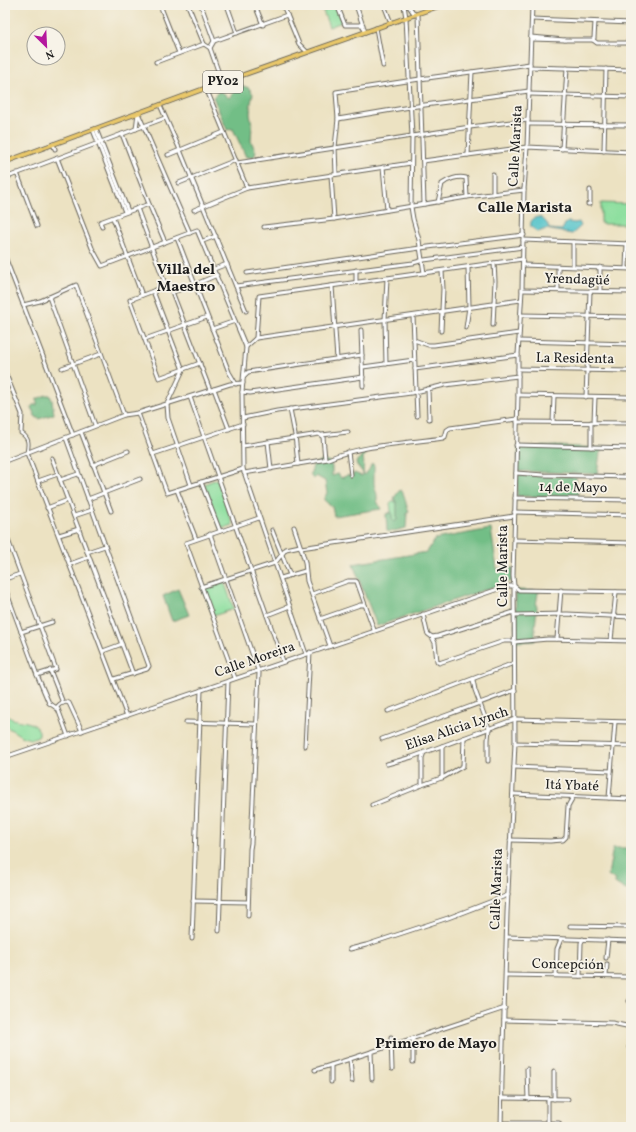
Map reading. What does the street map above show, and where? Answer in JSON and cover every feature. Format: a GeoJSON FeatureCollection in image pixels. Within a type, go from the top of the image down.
{"type":"FeatureCollection","features":[{"type":"Feature","properties":{"kind":"main road","name":"PY02"},"geometry":{"type":"LineString","coordinates":[[5,161],[222,82],[442,5]]}},
{"type":"Feature","properties":{"kind":"street"},"geometry":{"type":"LineString","coordinates":[[160,5],[180,53]]}},
{"type":"Feature","properties":{"kind":"street"},"geometry":{"type":"LineString","coordinates":[[188,5],[204,44],[210,48],[222,82]]}},
{"type":"Feature","properties":{"kind":"street"},"geometry":{"type":"LineString","coordinates":[[201,5],[214,41]]}},
{"type":"Feature","properties":{"kind":"street"},"geometry":{"type":"LineString","coordinates":[[227,5],[237,33]]}},
{"type":"Feature","properties":{"kind":"street"},"geometry":{"type":"LineString","coordinates":[[255,5],[263,25]]}},
{"type":"Feature","properties":{"kind":"street"},"geometry":{"type":"LineString","coordinates":[[283,5],[299,44],[307,52]]}},
{"type":"Feature","properties":{"kind":"street"},"geometry":{"type":"LineString","coordinates":[[337,5],[345,25],[363,25]]}},
{"type":"Feature","properties":{"kind":"street"},"geometry":{"type":"LineString","coordinates":[[356,5],[365,32]]}},
{"type":"Feature","properties":{"kind":"street"},"geometry":{"type":"LineString","coordinates":[[384,5],[391,23]]}},
{"type":"Feature","properties":{"kind":"street"},"geometry":{"type":"LineString","coordinates":[[404,5],[406,18],[412,136],[411,207],[424,273]]}},
{"type":"Feature","properties":{"kind":"street"},"geometry":{"type":"LineString","coordinates":[[408,5],[416,14],[420,79],[424,204]]}},
{"type":"Feature","properties":{"kind":"street","name":"Calle Marista"},"geometry":{"type":"LineString","coordinates":[[501,1125],[510,840],[515,743],[514,586],[512,576],[516,473],[518,354],[522,290],[524,190],[532,5]]}},
{"type":"Feature","properties":{"kind":"street"},"geometry":{"type":"LineString","coordinates":[[210,48],[214,41],[287,16]]}},
{"type":"Feature","properties":{"kind":"street"},"geometry":{"type":"LineString","coordinates":[[532,19],[631,23]]}},
{"type":"Feature","properties":{"kind":"street"},"geometry":{"type":"LineString","coordinates":[[593,40],[595,22]]}},
{"type":"Feature","properties":{"kind":"street"},"geometry":{"type":"LineString","coordinates":[[376,28],[382,66]]}},
{"type":"Feature","properties":{"kind":"street"},"geometry":{"type":"LineString","coordinates":[[531,38],[593,40],[601,43],[631,43]]}},
{"type":"Feature","properties":{"kind":"street"},"geometry":{"type":"LineString","coordinates":[[156,62],[204,44]]}},
{"type":"Feature","properties":{"kind":"street"},"geometry":{"type":"LineString","coordinates":[[336,174],[335,147],[338,119],[336,92],[420,79],[530,65],[631,70]]}},
{"type":"Feature","properties":{"kind":"street"},"geometry":{"type":"LineString","coordinates":[[562,150],[567,68]]}},
{"type":"Feature","properties":{"kind":"street"},"geometry":{"type":"LineString","coordinates":[[604,151],[606,69]]}},
{"type":"Feature","properties":{"kind":"street"},"geometry":{"type":"LineString","coordinates":[[468,155],[472,72]]}},
{"type":"Feature","properties":{"kind":"street"},"geometry":{"type":"LineString","coordinates":[[206,88],[247,188]]}},
{"type":"Feature","properties":{"kind":"street"},"geometry":{"type":"LineString","coordinates":[[338,119],[410,107],[529,92],[631,97]]}},
{"type":"Feature","properties":{"kind":"street"},"geometry":{"type":"LineString","coordinates":[[160,105],[204,206],[246,311]]}},
{"type":"Feature","properties":{"kind":"street"},"geometry":{"type":"LineString","coordinates":[[138,113],[190,232]]}},
{"type":"Feature","properties":{"kind":"street"},"geometry":{"type":"LineString","coordinates":[[136,129],[138,113]]}},
{"type":"Feature","properties":{"kind":"street"},"geometry":{"type":"LineString","coordinates":[[5,178],[165,118]]}},
{"type":"Feature","properties":{"kind":"street"},"geometry":{"type":"LineString","coordinates":[[180,183],[237,162],[470,127],[528,122],[631,125]]}},
{"type":"Feature","properties":{"kind":"street"},"geometry":{"type":"LineString","coordinates":[[95,129],[126,211]]}},
{"type":"Feature","properties":{"kind":"street"},"geometry":{"type":"LineString","coordinates":[[168,155],[224,132]]}},
{"type":"Feature","properties":{"kind":"street"},"geometry":{"type":"LineString","coordinates":[[122,134],[165,242]]}},
{"type":"Feature","properties":{"kind":"street"},"geometry":{"type":"LineString","coordinates":[[53,144],[55,149]]}},
{"type":"Feature","properties":{"kind":"street"},"geometry":{"type":"LineString","coordinates":[[423,161],[527,147],[562,150],[631,152]]}},
{"type":"Feature","properties":{"kind":"street"},"geometry":{"type":"LineString","coordinates":[[57,158],[92,248],[102,266],[197,230],[203,241],[246,347],[242,392],[244,474],[308,653],[305,746]]}},
{"type":"Feature","properties":{"kind":"street"},"geometry":{"type":"LineString","coordinates":[[194,210],[247,188],[412,163]]}},
{"type":"Feature","properties":{"kind":"street"},"geometry":{"type":"LineString","coordinates":[[383,167],[386,210]]}},
{"type":"Feature","properties":{"kind":"street"},"geometry":{"type":"LineString","coordinates":[[17,173],[37,226]]}},
{"type":"Feature","properties":{"kind":"street"},"geometry":{"type":"LineString","coordinates":[[493,174],[493,194]]}},
{"type":"Feature","properties":{"kind":"street"},"geometry":{"type":"LineString","coordinates":[[331,175],[334,219]]}},
{"type":"Feature","properties":{"kind":"street"},"geometry":{"type":"LineString","coordinates":[[438,202],[442,184],[446,181],[460,177],[466,178],[466,197]]}},
{"type":"Feature","properties":{"kind":"street"},"geometry":{"type":"LineString","coordinates":[[264,227],[334,219],[466,197],[524,190]]}},
{"type":"Feature","properties":{"kind":"street"},"geometry":{"type":"LineString","coordinates":[[588,204],[590,204],[590,190]]}},
{"type":"Feature","properties":{"kind":"street"},"geometry":{"type":"LineString","coordinates":[[102,227],[100,222],[113,218],[126,211],[149,204]]}},
{"type":"Feature","properties":{"kind":"street"},"geometry":{"type":"LineString","coordinates":[[137,208],[166,286],[171,289],[210,390]]}},
{"type":"Feature","properties":{"kind":"street"},"geometry":{"type":"LineString","coordinates":[[113,218],[142,295]]}},
{"type":"Feature","properties":{"kind":"street"},"geometry":{"type":"LineString","coordinates":[[247,273],[420,248],[524,235]]}},
{"type":"Feature","properties":{"kind":"street"},"geometry":{"type":"LineString","coordinates":[[203,241],[216,236]]}},
{"type":"Feature","properties":{"kind":"street"},"geometry":{"type":"LineString","coordinates":[[177,238],[229,372],[236,384]]}},
{"type":"Feature","properties":{"kind":"street"},"geometry":{"type":"LineString","coordinates":[[523,240],[629,244],[626,268]]}},
{"type":"Feature","properties":{"kind":"street"},"geometry":{"type":"LineString","coordinates":[[573,242],[573,266]]}},
{"type":"Feature","properties":{"kind":"street"},"geometry":{"type":"LineString","coordinates":[[236,286],[523,247]]}},
{"type":"Feature","properties":{"kind":"street"},"geometry":{"type":"LineString","coordinates":[[5,257],[73,435]]}},
{"type":"Feature","properties":{"kind":"street"},"geometry":{"type":"LineString","coordinates":[[256,338],[259,296],[523,259]]}},
{"type":"Feature","properties":{"kind":"street"},"geometry":{"type":"LineString","coordinates":[[493,325],[495,282],[494,263]]}},
{"type":"Feature","properties":{"kind":"street"},"geometry":{"type":"LineString","coordinates":[[214,269],[227,264]]}},
{"type":"Feature","properties":{"kind":"street"},"geometry":{"type":"LineString","coordinates":[[523,265],[631,269]]}},
{"type":"Feature","properties":{"kind":"street"},"geometry":{"type":"LineString","coordinates":[[558,266],[558,290]]}},
{"type":"Feature","properties":{"kind":"street"},"geometry":{"type":"LineString","coordinates":[[466,328],[468,307],[468,267]]}},
{"type":"Feature","properties":{"kind":"street"},"geometry":{"type":"LineString","coordinates":[[600,267],[600,291]]}},
{"type":"Feature","properties":{"kind":"street"},"geometry":{"type":"LineString","coordinates":[[356,270],[356,282]]}},
{"type":"Feature","properties":{"kind":"street"},"geometry":{"type":"LineString","coordinates":[[440,331],[443,289],[442,271]]}},
{"type":"Feature","properties":{"kind":"street"},"geometry":{"type":"LineString","coordinates":[[172,292],[194,285],[216,275]]}},
{"type":"Feature","properties":{"kind":"street"},"geometry":{"type":"LineString","coordinates":[[386,364],[385,320],[387,278]]}},
{"type":"Feature","properties":{"kind":"street"},"geometry":{"type":"LineString","coordinates":[[23,305],[49,297],[76,286],[124,415]]}},
{"type":"Feature","properties":{"kind":"street"},"geometry":{"type":"LineString","coordinates":[[166,286],[130,300],[159,378],[200,363]]}},
{"type":"Feature","properties":{"kind":"street"},"geometry":{"type":"LineString","coordinates":[[332,286],[337,359]]}},
{"type":"Feature","properties":{"kind":"street","name":"Yrendagüé"},"geometry":{"type":"LineString","coordinates":[[522,290],[631,292]]}},
{"type":"Feature","properties":{"kind":"street"},"geometry":{"type":"LineString","coordinates":[[153,291],[183,370],[167,404],[168,418],[191,485]]}},
{"type":"Feature","properties":{"kind":"street"},"geometry":{"type":"LineString","coordinates":[[586,397],[590,291]]}},
{"type":"Feature","properties":{"kind":"street"},"geometry":{"type":"LineString","coordinates":[[49,297],[96,425]]}},
{"type":"Feature","properties":{"kind":"street"},"geometry":{"type":"LineString","coordinates":[[246,347],[256,338],[521,300]]}},
{"type":"Feature","properties":{"kind":"street"},"geometry":{"type":"LineString","coordinates":[[520,315],[631,317]]}},
{"type":"Feature","properties":{"kind":"street"},"geometry":{"type":"LineString","coordinates":[[413,316],[417,416]]}},
{"type":"Feature","properties":{"kind":"street"},"geometry":{"type":"LineString","coordinates":[[145,340],[208,317]]}},
{"type":"Feature","properties":{"kind":"street"},"geometry":{"type":"LineString","coordinates":[[212,329],[235,321]]}},
{"type":"Feature","properties":{"kind":"street"},"geometry":{"type":"LineString","coordinates":[[361,330],[364,386]]}},
{"type":"Feature","properties":{"kind":"street"},"geometry":{"type":"LineString","coordinates":[[414,340],[428,345],[434,345],[519,333]]}},
{"type":"Feature","properties":{"kind":"street"},"geometry":{"type":"LineString","coordinates":[[519,341],[631,344]]}},
{"type":"Feature","properties":{"kind":"street"},"geometry":{"type":"LineString","coordinates":[[62,368],[101,354]]}},
{"type":"Feature","properties":{"kind":"street"},"geometry":{"type":"LineString","coordinates":[[415,369],[518,354]]}},
{"type":"Feature","properties":{"kind":"street"},"geometry":{"type":"LineString","coordinates":[[244,376],[248,372],[362,355]]}},
{"type":"Feature","properties":{"kind":"street"},"geometry":{"type":"LineString","coordinates":[[363,367],[414,360]]}},
{"type":"Feature","properties":{"kind":"street","name":"La Residenta"},"geometry":{"type":"LineString","coordinates":[[518,368],[631,371]]}},
{"type":"Feature","properties":{"kind":"street"},"geometry":{"type":"LineString","coordinates":[[5,372],[22,414],[21,433],[28,440],[29,445],[27,453],[127,716]]}},
{"type":"Feature","properties":{"kind":"street"},"geometry":{"type":"LineString","coordinates":[[243,418],[290,409],[416,392],[445,385],[518,376]]}},
{"type":"Feature","properties":{"kind":"street"},"geometry":{"type":"LineString","coordinates":[[242,392],[250,393],[363,377]]}},
{"type":"Feature","properties":{"kind":"street"},"geometry":{"type":"LineString","coordinates":[[5,461],[124,415],[138,413],[230,384],[243,383]]}},
{"type":"Feature","properties":{"kind":"street"},"geometry":{"type":"LineString","coordinates":[[214,389],[229,429]]}},
{"type":"Feature","properties":{"kind":"street"},"geometry":{"type":"LineString","coordinates":[[428,389],[429,419]]}},
{"type":"Feature","properties":{"kind":"street"},"geometry":{"type":"LineString","coordinates":[[518,395],[631,397]]}},
{"type":"Feature","properties":{"kind":"street"},"geometry":{"type":"LineString","coordinates":[[553,422],[554,396]]}},
{"type":"Feature","properties":{"kind":"street"},"geometry":{"type":"LineString","coordinates":[[190,397],[283,662]]}},
{"type":"Feature","properties":{"kind":"street"},"geometry":{"type":"LineString","coordinates":[[590,447],[595,397]]}},
{"type":"Feature","properties":{"kind":"street"},"geometry":{"type":"LineString","coordinates":[[290,409],[296,438],[298,464]]}},
{"type":"Feature","properties":{"kind":"street"},"geometry":{"type":"LineString","coordinates":[[138,413],[167,493],[243,469]]}},
{"type":"Feature","properties":{"kind":"street"},"geometry":{"type":"LineString","coordinates":[[244,474],[325,459],[348,452],[443,438],[445,437],[447,430],[450,428],[517,420],[631,423]]}},
{"type":"Feature","properties":{"kind":"street"},"geometry":{"type":"LineString","coordinates":[[153,454],[243,424]]}},
{"type":"Feature","properties":{"kind":"street"},"geometry":{"type":"LineString","coordinates":[[81,432],[111,511]]}},
{"type":"Feature","properties":{"kind":"street"},"geometry":{"type":"LineString","coordinates":[[243,446],[316,434],[322,435],[348,432]]}},
{"type":"Feature","properties":{"kind":"street"},"geometry":{"type":"LineString","coordinates":[[322,435],[325,459]]}},
{"type":"Feature","properties":{"kind":"street"},"geometry":{"type":"LineString","coordinates":[[66,438],[149,666],[148,669],[114,679]]}},
{"type":"Feature","properties":{"kind":"street"},"geometry":{"type":"LineString","coordinates":[[268,442],[271,469]]}},
{"type":"Feature","properties":{"kind":"street"},"geometry":{"type":"LineString","coordinates":[[516,445],[631,448]]}},
{"type":"Feature","properties":{"kind":"street"},"geometry":{"type":"LineString","coordinates":[[93,465],[128,451]]}},
{"type":"Feature","properties":{"kind":"street"},"geometry":{"type":"LineString","coordinates":[[348,452],[351,475]]}},
{"type":"Feature","properties":{"kind":"street"},"geometry":{"type":"LineString","coordinates":[[52,458],[133,674]]}},
{"type":"Feature","properties":{"kind":"street"},"geometry":{"type":"LineString","coordinates":[[516,473],[631,477]]}},
{"type":"Feature","properties":{"kind":"street"},"geometry":{"type":"LineString","coordinates":[[38,482],[58,474]]}},
{"type":"Feature","properties":{"kind":"street"},"geometry":{"type":"LineString","coordinates":[[60,480],[78,474]]}},
{"type":"Feature","properties":{"kind":"street"},"geometry":{"type":"LineString","coordinates":[[88,499],[140,479]]}},
{"type":"Feature","properties":{"kind":"street"},"geometry":{"type":"LineString","coordinates":[[201,482],[220,531]]}},
{"type":"Feature","properties":{"kind":"street"},"geometry":{"type":"LineString","coordinates":[[177,490],[196,539]]}},
{"type":"Feature","properties":{"kind":"street","name":"14 de Mayo"},"geometry":{"type":"LineString","coordinates":[[515,498],[631,500]]}},
{"type":"Feature","properties":{"kind":"street"},"geometry":{"type":"LineString","coordinates":[[47,508],[68,500]]}},
{"type":"Feature","properties":{"kind":"street"},"geometry":{"type":"LineString","coordinates":[[74,516],[92,510]]}},
{"type":"Feature","properties":{"kind":"street"},"geometry":{"type":"LineString","coordinates":[[201,587],[275,563],[286,550],[301,547],[514,514],[631,515]]}},
{"type":"Feature","properties":{"kind":"street"},"geometry":{"type":"LineString","coordinates":[[235,678],[186,543],[259,518]]}},
{"type":"Feature","properties":{"kind":"street"},"geometry":{"type":"LineString","coordinates":[[294,527],[305,562],[305,571],[330,646]]}},
{"type":"Feature","properties":{"kind":"street"},"geometry":{"type":"LineString","coordinates":[[58,535],[79,529]]}},
{"type":"Feature","properties":{"kind":"street"},"geometry":{"type":"LineString","coordinates":[[272,530],[290,575]]}},
{"type":"Feature","properties":{"kind":"street"},"geometry":{"type":"LineString","coordinates":[[5,532],[56,668],[37,675]]}},
{"type":"Feature","properties":{"kind":"street"},"geometry":{"type":"LineString","coordinates":[[210,534],[258,670],[248,916]]}},
{"type":"Feature","properties":{"kind":"street"},"geometry":{"type":"LineString","coordinates":[[514,540],[631,543]]}},
{"type":"Feature","properties":{"kind":"street"},"geometry":{"type":"LineString","coordinates":[[87,552],[105,546]]}},
{"type":"Feature","properties":{"kind":"street"},"geometry":{"type":"LineString","coordinates":[[70,564],[89,557]]}},
{"type":"Feature","properties":{"kind":"street"},"geometry":{"type":"LineString","coordinates":[[281,578],[305,571]]}},
{"type":"Feature","properties":{"kind":"street"},"geometry":{"type":"LineString","coordinates":[[5,579],[20,574]]}},
{"type":"Feature","properties":{"kind":"street"},"geometry":{"type":"LineString","coordinates":[[312,594],[348,581],[356,581],[374,630]]}},
{"type":"Feature","properties":{"kind":"street"},"geometry":{"type":"LineString","coordinates":[[514,586],[519,590],[631,592]]}},
{"type":"Feature","properties":{"kind":"street","name":"Calle Moreira"},"geometry":{"type":"LineString","coordinates":[[5,757],[495,589],[514,586]]}},
{"type":"Feature","properties":{"kind":"street"},"geometry":{"type":"LineString","coordinates":[[5,588],[37,675],[49,703],[56,708],[68,736]]}},
{"type":"Feature","properties":{"kind":"street"},"geometry":{"type":"LineString","coordinates":[[557,640],[562,590]]}},
{"type":"Feature","properties":{"kind":"street"},"geometry":{"type":"LineString","coordinates":[[611,640],[616,592]]}},
{"type":"Feature","properties":{"kind":"street"},"geometry":{"type":"LineString","coordinates":[[320,619],[360,604],[366,606]]}},
{"type":"Feature","properties":{"kind":"street"},"geometry":{"type":"LineString","coordinates":[[267,615],[290,606]]}},
{"type":"Feature","properties":{"kind":"street"},"geometry":{"type":"LineString","coordinates":[[432,637],[514,613],[631,617]]}},
{"type":"Feature","properties":{"kind":"street"},"geometry":{"type":"LineString","coordinates":[[423,614],[427,632],[435,643],[437,661],[440,664],[504,641],[631,641]]}},
{"type":"Feature","properties":{"kind":"street"},"geometry":{"type":"LineString","coordinates":[[21,632],[52,622]]}},
{"type":"Feature","properties":{"kind":"street"},"geometry":{"type":"LineString","coordinates":[[103,651],[122,644]]}},
{"type":"Feature","properties":{"kind":"street"},"geometry":{"type":"LineString","coordinates":[[388,711],[473,680],[514,663]]}},
{"type":"Feature","properties":{"kind":"street"},"geometry":{"type":"LineString","coordinates":[[50,670],[63,703]]}},
{"type":"Feature","properties":{"kind":"street"},"geometry":{"type":"LineString","coordinates":[[473,680],[489,728],[488,762]]}},
{"type":"Feature","properties":{"kind":"street"},"geometry":{"type":"LineString","coordinates":[[219,931],[228,681]]}},
{"type":"Feature","properties":{"kind":"street"},"geometry":{"type":"LineString","coordinates":[[192,939],[202,690]]}},
{"type":"Feature","properties":{"kind":"street"},"geometry":{"type":"LineString","coordinates":[[382,739],[515,690]]}},
{"type":"Feature","properties":{"kind":"street"},"geometry":{"type":"LineString","coordinates":[[56,708],[63,703],[69,703],[82,731]]}},
{"type":"Feature","properties":{"kind":"street","name":"Elisa Alicia Lynch"},"geometry":{"type":"LineString","coordinates":[[387,764],[442,746],[515,719],[631,722]]}},
{"type":"Feature","properties":{"kind":"street"},"geometry":{"type":"LineString","coordinates":[[186,722],[256,724]]}},
{"type":"Feature","properties":{"kind":"street"},"geometry":{"type":"LineString","coordinates":[[609,798],[615,722]]}},
{"type":"Feature","properties":{"kind":"street"},"geometry":{"type":"LineString","coordinates":[[372,805],[442,778],[463,766],[464,738]]}},
{"type":"Feature","properties":{"kind":"street"},"geometry":{"type":"LineString","coordinates":[[515,743],[631,746]]}},
{"type":"Feature","properties":{"kind":"street"},"geometry":{"type":"LineString","coordinates":[[442,746],[442,778]]}},
{"type":"Feature","properties":{"kind":"street"},"geometry":{"type":"LineString","coordinates":[[422,785],[422,758],[424,752]]}},
{"type":"Feature","properties":{"kind":"street"},"geometry":{"type":"LineString","coordinates":[[514,767],[611,771]]}},
{"type":"Feature","properties":{"kind":"street","name":"Itá Ybaté"},"geometry":{"type":"LineString","coordinates":[[513,794],[573,798],[631,799]]}},
{"type":"Feature","properties":{"kind":"street"},"geometry":{"type":"LineString","coordinates":[[510,840],[561,841],[566,837],[568,806],[573,798]]}},
{"type":"Feature","properties":{"kind":"street"},"geometry":{"type":"LineString","coordinates":[[350,949],[448,918],[508,895]]}},
{"type":"Feature","properties":{"kind":"street"},"geometry":{"type":"LineString","coordinates":[[193,901],[220,900],[248,902]]}},
{"type":"Feature","properties":{"kind":"street"},"geometry":{"type":"LineString","coordinates":[[570,926],[631,927]]}},
{"type":"Feature","properties":{"kind":"street"},"geometry":{"type":"LineString","coordinates":[[507,937],[631,941]]}},
{"type":"Feature","properties":{"kind":"street"},"geometry":{"type":"LineString","coordinates":[[556,975],[557,949],[561,938]]}},
{"type":"Feature","properties":{"kind":"street"},"geometry":{"type":"LineString","coordinates":[[580,976],[581,943],[583,939]]}},
{"type":"Feature","properties":{"kind":"street"},"geometry":{"type":"LineString","coordinates":[[606,958],[608,940]]}},
{"type":"Feature","properties":{"kind":"street"},"geometry":{"type":"LineString","coordinates":[[606,976],[607,964]]}},
{"type":"Feature","properties":{"kind":"street","name":"Concepción"},"geometry":{"type":"LineString","coordinates":[[506,975],[606,976],[631,978]]}},
{"type":"Feature","properties":{"kind":"street"},"geometry":{"type":"LineString","coordinates":[[315,1070],[505,1008]]}},
{"type":"Feature","properties":{"kind":"street"},"geometry":{"type":"LineString","coordinates":[[504,1020],[612,1023],[631,1027]]}},
{"type":"Feature","properties":{"kind":"street"},"geometry":{"type":"LineString","coordinates":[[391,1037],[392,1069]]}},
{"type":"Feature","properties":{"kind":"street"},"geometry":{"type":"LineString","coordinates":[[413,1039],[413,1062]]}},
{"type":"Feature","properties":{"kind":"street"},"geometry":{"type":"LineString","coordinates":[[371,1052],[372,1079]]}},
{"type":"Feature","properties":{"kind":"street"},"geometry":{"type":"LineString","coordinates":[[350,1059],[352,1081]]}},
{"type":"Feature","properties":{"kind":"street"},"geometry":{"type":"LineString","coordinates":[[331,1065],[331,1082]]}},
{"type":"Feature","properties":{"kind":"street"},"geometry":{"type":"LineString","coordinates":[[527,1068],[528,1099]]}},
{"type":"Feature","properties":{"kind":"street"},"geometry":{"type":"LineString","coordinates":[[554,1071],[554,1099]]}},
{"type":"Feature","properties":{"kind":"street"},"geometry":{"type":"LineString","coordinates":[[502,1098],[568,1100]]}},
{"type":"Feature","properties":{"kind":"street"},"geometry":{"type":"LineString","coordinates":[[548,1099],[548,1123]]}},
{"type":"Feature","properties":{"kind":"street"},"geometry":{"type":"LineString","coordinates":[[501,1125],[559,1123],[559,1127]]}},
{"type":"Feature","properties":{"kind":"green space"},"geometry":{"type":"Polygon","coordinates":[[[337,6],[342,22],[329,27],[323,11],[337,6]]]}},
{"type":"Feature","properties":{"kind":"green space"},"geometry":{"type":"Polygon","coordinates":[[[240,85],[249,88],[253,94],[250,114],[252,125],[251,141],[256,152],[254,157],[246,157],[233,129],[227,130],[213,97],[218,92],[222,92],[229,98],[240,85]]]}},
{"type":"Feature","properties":{"kind":"green space"},"geometry":{"type":"Polygon","coordinates":[[[601,203],[631,204],[631,224],[601,224],[601,203]]]}},
{"type":"Feature","properties":{"kind":"green space"},"geometry":{"type":"Polygon","coordinates":[[[50,395],[54,414],[39,419],[35,416],[31,407],[33,405],[37,405],[37,399],[50,395]]]}},
{"type":"Feature","properties":{"kind":"green space"},"geometry":{"type":"Polygon","coordinates":[[[556,446],[604,448],[600,453],[597,474],[518,471],[518,447],[556,446]]]}},
{"type":"Feature","properties":{"kind":"green space"},"geometry":{"type":"Polygon","coordinates":[[[363,453],[365,454],[363,458],[364,475],[369,470],[372,463],[374,465],[374,484],[377,501],[381,509],[334,516],[332,507],[324,500],[327,493],[325,481],[316,476],[314,479],[311,476],[313,464],[324,460],[330,462],[332,467],[332,476],[338,474],[341,478],[348,475],[351,477],[354,473],[362,476],[363,473],[356,464],[363,453]]]}},
{"type":"Feature","properties":{"kind":"green space"},"geometry":{"type":"Polygon","coordinates":[[[518,475],[576,477],[577,497],[517,496],[518,475]]]}},
{"type":"Feature","properties":{"kind":"green space"},"geometry":{"type":"Polygon","coordinates":[[[217,479],[233,525],[221,529],[204,484],[217,479]]]}},
{"type":"Feature","properties":{"kind":"green space"},"geometry":{"type":"Polygon","coordinates":[[[401,490],[409,511],[407,513],[406,528],[390,532],[387,531],[386,514],[392,512],[392,519],[394,522],[397,520],[397,504],[394,498],[401,490]]]}},
{"type":"Feature","properties":{"kind":"green space"},"geometry":{"type":"Polygon","coordinates":[[[395,501],[397,504],[397,520],[394,522],[392,519],[390,503],[395,501]]]}},
{"type":"Feature","properties":{"kind":"green space"},"geometry":{"type":"Polygon","coordinates":[[[491,529],[497,569],[513,568],[511,581],[377,626],[353,564],[427,552],[435,539],[491,529]]]}},
{"type":"Feature","properties":{"kind":"green space"},"geometry":{"type":"Polygon","coordinates":[[[224,581],[234,609],[213,616],[203,588],[224,581]]]}},
{"type":"Feature","properties":{"kind":"green space"},"geometry":{"type":"Polygon","coordinates":[[[178,589],[189,615],[172,621],[163,596],[178,589]]]}},
{"type":"Feature","properties":{"kind":"green space"},"geometry":{"type":"Polygon","coordinates":[[[516,590],[540,591],[538,593],[536,605],[535,641],[515,642],[516,590]]]}},
{"type":"Feature","properties":{"kind":"green space"},"geometry":{"type":"Polygon","coordinates":[[[5,714],[14,719],[32,724],[39,731],[39,736],[31,739],[26,738],[5,726],[5,714]]]}},
{"type":"Feature","properties":{"kind":"green space"},"geometry":{"type":"Polygon","coordinates":[[[613,848],[631,848],[630,891],[615,883],[615,880],[608,875],[613,848]]]}},
{"type":"Feature","properties":{"kind":"water"},"geometry":{"type":"Polygon","coordinates":[[[537,217],[545,221],[549,229],[562,230],[568,222],[579,222],[581,226],[572,234],[546,229],[538,232],[531,227],[532,220],[537,217]]]}},
{"type":"Feature","properties":{"kind":"district","name":"Calle Marista"},"geometry":{"type":"Point","coordinates":[525,208]}},
{"type":"Feature","properties":{"kind":"district","name":"Villa del Maestro"},"geometry":{"type":"Point","coordinates":[186,278]}},
{"type":"Feature","properties":{"kind":"district","name":"Primero de Mayo"},"geometry":{"type":"Point","coordinates":[436,1044]}}]}
